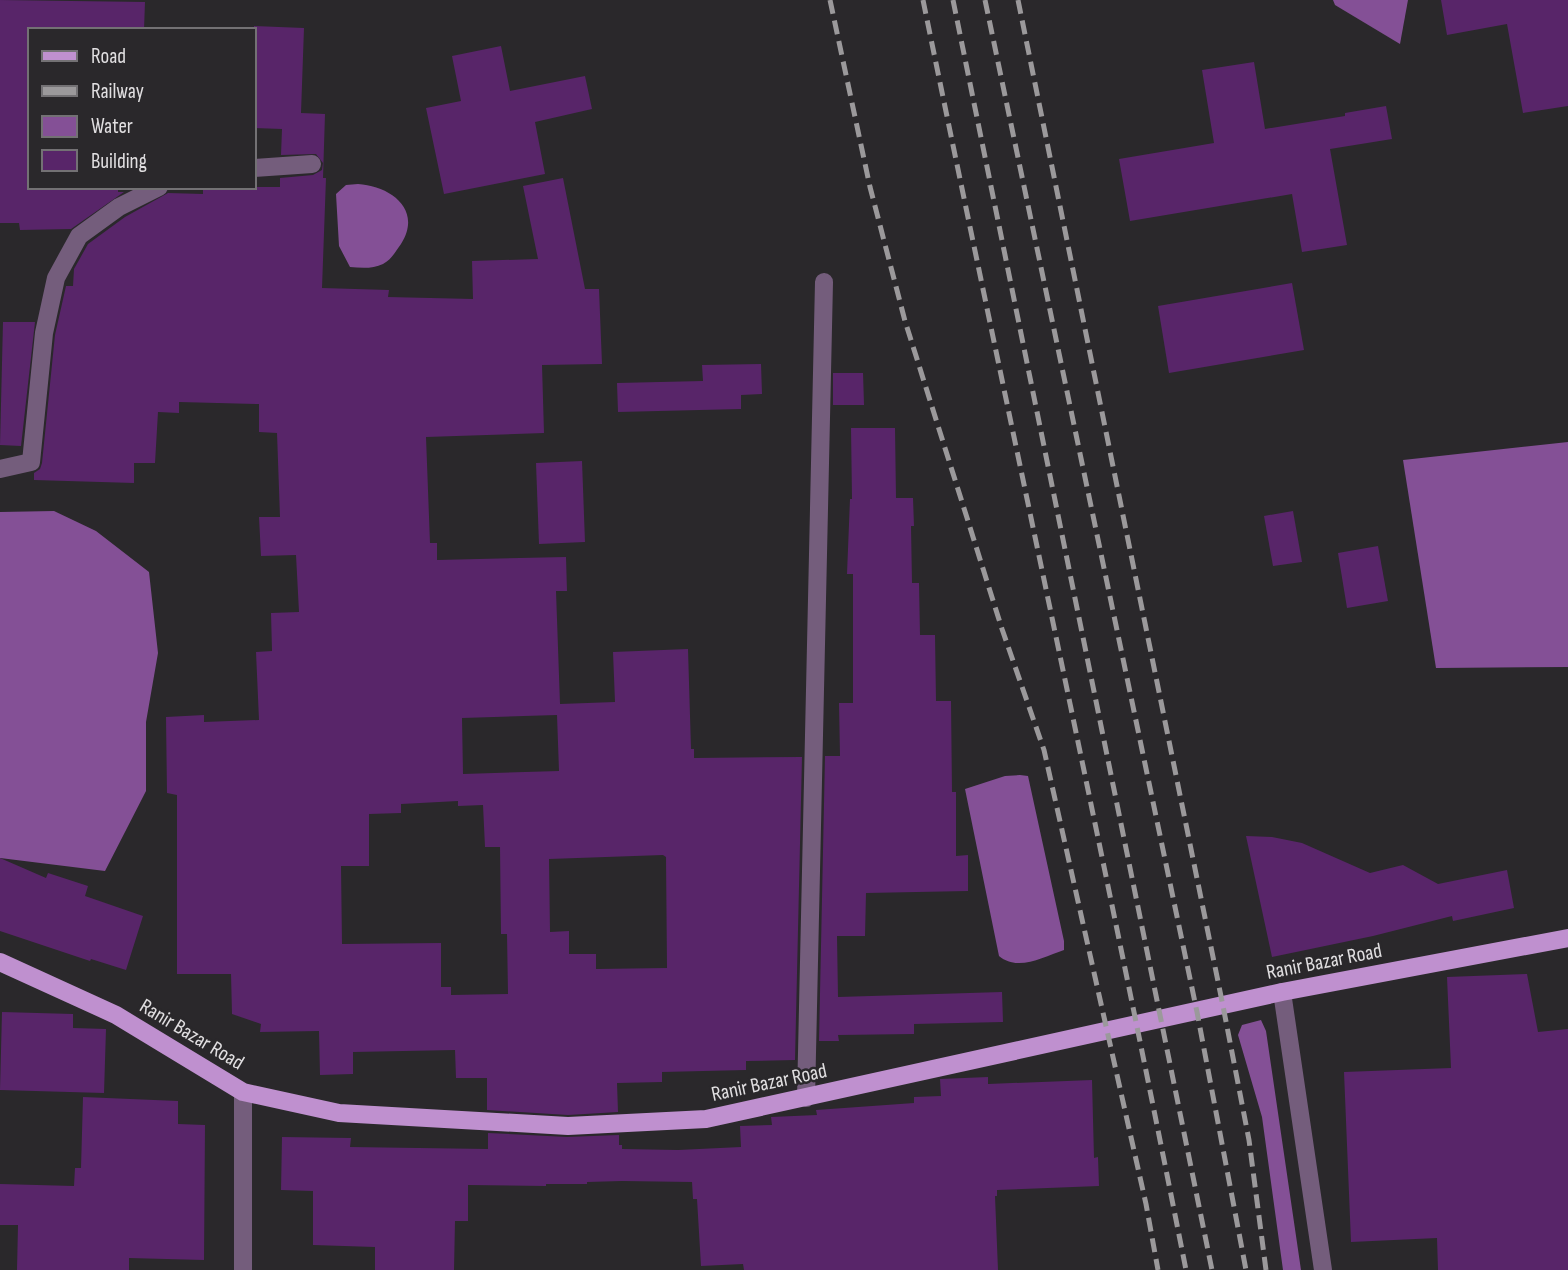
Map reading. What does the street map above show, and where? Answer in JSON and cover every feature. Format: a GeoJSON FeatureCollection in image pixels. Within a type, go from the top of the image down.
{"type":"FeatureCollection","features":[{"type":"Feature","properties":{"kind":"main road","name":"Ranir Bazar Road"},"geometry":{"type":"LineString","coordinates":[[0,962],[116,1015],[243,1092],[339,1113],[568,1126],[706,1119],[1282,992],[1568,938]]}},
{"type":"Feature","properties":{"kind":"street"},"geometry":{"type":"LineString","coordinates":[[256,168],[312,164]]}},
{"type":"Feature","properties":{"kind":"street"},"geometry":{"type":"LineString","coordinates":[[0,469],[31,462],[46,322],[56,278],[79,236],[120,207],[155,189]]}},
{"type":"Feature","properties":{"kind":"street"},"geometry":{"type":"LineString","coordinates":[[806,1098],[824,282]]}},
{"type":"Feature","properties":{"kind":"street"},"geometry":{"type":"LineString","coordinates":[[1282,992],[1322,1270]]}},
{"type":"Feature","properties":{"kind":"street"},"geometry":{"type":"LineString","coordinates":[[243,1092],[243,1270]]}},
{"type":"Feature","properties":{"kind":"water"},"geometry":{"type":"Polygon","coordinates":[[[1333,0],[1408,0],[1400,44],[1335,5],[1333,0]]]}},
{"type":"Feature","properties":{"kind":"water"},"geometry":{"type":"Polygon","coordinates":[[[358,184],[381,189],[400,202],[406,210],[407,231],[401,244],[391,258],[375,267],[350,267],[339,246],[336,194],[346,185],[358,184]]]}},
{"type":"Feature","properties":{"kind":"water"},"geometry":{"type":"Polygon","coordinates":[[[1568,442],[1568,667],[1436,668],[1403,460],[1568,442]]]}},
{"type":"Feature","properties":{"kind":"water"},"geometry":{"type":"Polygon","coordinates":[[[54,511],[96,531],[149,572],[158,653],[146,722],[146,791],[105,871],[0,858],[0,512],[54,511]]]}},
{"type":"Feature","properties":{"kind":"water"},"geometry":{"type":"Polygon","coordinates":[[[1005,776],[1028,776],[1064,950],[1039,959],[1014,963],[999,956],[965,789],[1005,776]]]}},
{"type":"Feature","properties":{"kind":"water"},"geometry":{"type":"Polygon","coordinates":[[[1261,1020],[1266,1031],[1301,1270],[1283,1270],[1262,1117],[1238,1035],[1242,1025],[1261,1020]]]}},
{"type":"Feature","properties":{"kind":"building"},"geometry":{"type":"Polygon","coordinates":[[[0,0],[145,2],[144,28],[28,28],[28,189],[118,189],[118,192],[124,192],[71,229],[20,230],[19,223],[0,223],[0,0]]]}},
{"type":"Feature","properties":{"kind":"building"},"geometry":{"type":"Polygon","coordinates":[[[1441,0],[1568,0],[1568,106],[1523,113],[1507,24],[1447,35],[1441,0]]]}},
{"type":"Feature","properties":{"kind":"building"},"geometry":{"type":"Polygon","coordinates":[[[254,26],[304,28],[301,113],[325,114],[323,178],[326,178],[322,288],[389,290],[388,297],[473,299],[472,261],[538,259],[523,186],[563,178],[585,289],[599,289],[602,364],[542,365],[544,433],[426,437],[430,543],[437,543],[437,560],[566,557],[567,591],[556,591],[560,704],[615,702],[613,652],[688,649],[691,749],[694,749],[694,758],[802,757],[795,1060],[746,1061],[746,1070],[662,1072],[662,1082],[617,1083],[618,1112],[568,1115],[487,1110],[487,1078],[456,1078],[455,1050],[353,1052],[353,1074],[320,1075],[319,1031],[260,1032],[261,1024],[232,1014],[231,974],[177,974],[177,795],[167,793],[166,717],[204,715],[204,722],[259,720],[256,652],[272,651],[271,613],[299,612],[296,555],[261,556],[259,517],[280,517],[277,433],[259,432],[259,404],[179,402],[179,413],[158,412],[155,463],[134,463],[134,483],[34,480],[34,473],[40,469],[42,463],[55,335],[66,286],[73,286],[74,269],[88,244],[125,217],[168,193],[203,194],[203,189],[280,187],[280,178],[313,175],[322,170],[323,163],[316,154],[281,155],[282,129],[256,128],[254,26]],[[557,715],[462,718],[463,774],[559,771],[557,715]],[[458,801],[401,804],[401,813],[369,814],[369,866],[341,866],[342,944],[441,943],[441,987],[451,987],[451,995],[508,994],[507,934],[501,934],[500,847],[485,847],[483,805],[458,806],[458,801]],[[666,857],[549,859],[550,932],[569,931],[569,954],[596,954],[596,969],[667,968],[666,857]]]}},
{"type":"Feature","properties":{"kind":"building"},"geometry":{"type":"Polygon","coordinates":[[[501,46],[510,91],[585,76],[592,109],[535,122],[545,174],[444,194],[426,108],[461,101],[452,56],[501,46]]]}},
{"type":"Feature","properties":{"kind":"building"},"geometry":{"type":"Polygon","coordinates":[[[1254,62],[1265,129],[1345,116],[1345,113],[1386,106],[1392,139],[1330,149],[1347,245],[1302,252],[1292,194],[1130,221],[1119,159],[1214,143],[1202,70],[1254,62]]]}},
{"type":"Feature","properties":{"kind":"building"},"geometry":{"type":"Polygon","coordinates":[[[1292,283],[1304,350],[1169,373],[1158,306],[1292,283]]]}},
{"type":"Feature","properties":{"kind":"building"},"geometry":{"type":"Polygon","coordinates":[[[3,322],[35,322],[21,446],[0,445],[3,322]]]}},
{"type":"Feature","properties":{"kind":"building"},"geometry":{"type":"Polygon","coordinates":[[[761,364],[762,394],[741,395],[741,409],[618,412],[617,383],[703,381],[702,365],[761,364]]]}},
{"type":"Feature","properties":{"kind":"building"},"geometry":{"type":"Polygon","coordinates":[[[833,373],[863,373],[864,405],[833,405],[833,373]]]}},
{"type":"Feature","properties":{"kind":"building"},"geometry":{"type":"Polygon","coordinates":[[[851,428],[895,428],[896,498],[913,498],[912,583],[919,583],[920,635],[935,635],[936,701],[951,701],[956,856],[968,855],[968,891],[866,893],[865,936],[837,936],[838,997],[1002,992],[1003,1022],[914,1024],[914,1034],[838,1035],[839,1041],[819,1041],[825,756],[840,756],[839,703],[853,703],[853,574],[847,574],[852,499],[851,428]]]}},
{"type":"Feature","properties":{"kind":"building"},"geometry":{"type":"Polygon","coordinates":[[[582,461],[585,542],[539,544],[536,463],[582,461]]]}},
{"type":"Feature","properties":{"kind":"building"},"geometry":{"type":"Polygon","coordinates":[[[1293,511],[1302,562],[1273,566],[1264,516],[1293,511]]]}},
{"type":"Feature","properties":{"kind":"building"},"geometry":{"type":"Polygon","coordinates":[[[1378,546],[1388,601],[1347,608],[1338,553],[1378,546]]]}},
{"type":"Feature","properties":{"kind":"building"},"geometry":{"type":"Polygon","coordinates":[[[1246,836],[1272,837],[1302,843],[1370,873],[1403,865],[1438,884],[1507,870],[1514,908],[1453,921],[1452,916],[1272,957],[1246,836]]]}},
{"type":"Feature","properties":{"kind":"building"},"geometry":{"type":"Polygon","coordinates":[[[0,858],[46,878],[48,873],[88,886],[85,896],[143,916],[126,970],[0,931],[0,858]]]}},
{"type":"Feature","properties":{"kind":"building"},"geometry":{"type":"Polygon","coordinates":[[[1527,974],[1538,1032],[1568,1029],[1568,1270],[1438,1270],[1437,1238],[1351,1242],[1344,1072],[1451,1068],[1447,977],[1527,974]]]}},
{"type":"Feature","properties":{"kind":"building"},"geometry":{"type":"Polygon","coordinates":[[[2,1012],[73,1014],[73,1028],[106,1029],[104,1093],[0,1090],[2,1012]]]}},
{"type":"Feature","properties":{"kind":"building"},"geometry":{"type":"Polygon","coordinates":[[[988,1077],[988,1084],[1092,1080],[1094,1158],[1098,1157],[1099,1186],[997,1190],[998,1270],[744,1270],[743,1264],[701,1266],[697,1199],[693,1199],[692,1182],[622,1181],[546,1186],[468,1185],[468,1221],[455,1221],[454,1270],[375,1270],[375,1247],[313,1245],[313,1191],[281,1190],[282,1137],[351,1138],[350,1147],[488,1149],[488,1133],[567,1137],[619,1135],[622,1149],[741,1147],[740,1126],[772,1125],[771,1117],[817,1115],[816,1110],[914,1103],[914,1097],[941,1096],[940,1079],[988,1077]]]}},
{"type":"Feature","properties":{"kind":"building"},"geometry":{"type":"Polygon","coordinates":[[[83,1097],[178,1101],[178,1124],[205,1125],[204,1260],[129,1258],[129,1270],[17,1270],[18,1225],[0,1225],[0,1184],[74,1186],[75,1168],[81,1168],[83,1097]]]}},
{"type":"Feature","properties":{"kind":"railway"},"geometry":{"type":"LineString","coordinates":[[830,0],[870,187],[905,321],[1002,629],[1044,750],[1146,1204],[1158,1270]]}},
{"type":"Feature","properties":{"kind":"railway"},"geometry":{"type":"LineString","coordinates":[[923,0],[1186,1270]]}},
{"type":"Feature","properties":{"kind":"railway"},"geometry":{"type":"LineString","coordinates":[[953,0],[1212,1270]]}},
{"type":"Feature","properties":{"kind":"railway"},"geometry":{"type":"LineString","coordinates":[[985,0],[1197,1012],[1246,1270]]}},
{"type":"Feature","properties":{"kind":"railway"},"geometry":{"type":"LineString","coordinates":[[1018,0],[1223,1006],[1249,1140],[1266,1270]]}}]}
